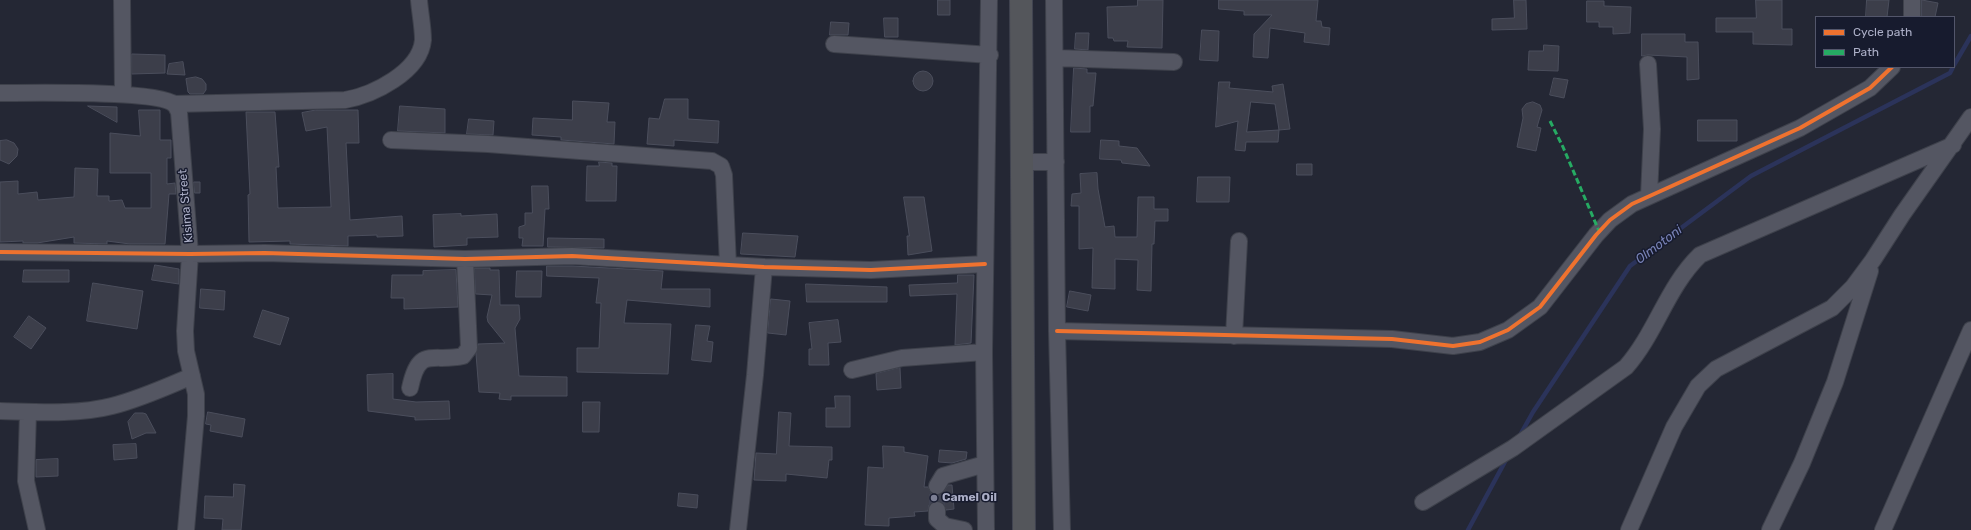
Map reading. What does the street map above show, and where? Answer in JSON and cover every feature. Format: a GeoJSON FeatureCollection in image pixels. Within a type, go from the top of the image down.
{"type":"FeatureCollection","features":[{"type":"Feature","properties":{"kind":"highway"},"geometry":{"type":"LineString","coordinates":[[1021,0],[1024,530]]}},
{"type":"Feature","properties":{"kind":"street"},"geometry":{"type":"LineString","coordinates":[[122,0],[123,94]]}},
{"type":"Feature","properties":{"kind":"street"},"geometry":{"type":"LineString","coordinates":[[0,93],[123,94],[162,100],[174,104],[345,100],[362,97],[382,87],[404,72],[414,61],[423,40],[419,0]]}},
{"type":"Feature","properties":{"kind":"street"},"geometry":{"type":"LineString","coordinates":[[986,530],[984,352],[990,55],[989,0]]}},
{"type":"Feature","properties":{"kind":"street"},"geometry":{"type":"LineString","coordinates":[[1054,0],[1057,331],[1062,530]]}},
{"type":"Feature","properties":{"kind":"street"},"geometry":{"type":"LineString","coordinates":[[1912,0],[1912,16]]}},
{"type":"Feature","properties":{"kind":"street"},"geometry":{"type":"LineString","coordinates":[[834,44],[990,55]]}},
{"type":"Feature","properties":{"kind":"street"},"geometry":{"type":"LineString","coordinates":[[1055,58],[1174,62]]}},
{"type":"Feature","properties":{"kind":"street"},"geometry":{"type":"LineString","coordinates":[[1648,64],[1652,129],[1650,196]]}},
{"type":"Feature","properties":{"kind":"street"},"geometry":{"type":"LineString","coordinates":[[1057,331],[1392,339],[1453,346],[1480,342],[1508,330],[1540,307],[1596,235],[1610,220],[1632,204],[1800,128],[1870,88],[1891,68]]}},
{"type":"Feature","properties":{"kind":"street","name":"Kisima Street"},"geometry":{"type":"LineString","coordinates":[[174,104],[179,112],[180,119],[190,254],[185,331],[186,351],[196,394],[196,416],[186,530]]}},
{"type":"Feature","properties":{"kind":"street"},"geometry":{"type":"LineString","coordinates":[[1629,530],[1674,426],[1698,386],[1716,369],[1832,308],[1853,287],[1873,260],[1902,215],[1953,145],[1971,117]]}},
{"type":"Feature","properties":{"kind":"street"},"geometry":{"type":"LineString","coordinates":[[391,140],[503,145],[712,162],[720,166],[724,175],[728,265]]}},
{"type":"Feature","properties":{"kind":"street"},"geometry":{"type":"LineString","coordinates":[[1423,502],[1513,448],[1626,367],[1638,353],[1686,269],[1700,255],[1953,145]]}},
{"type":"Feature","properties":{"kind":"street"},"geometry":{"type":"LineString","coordinates":[[1022,162],[1056,162]]}},
{"type":"Feature","properties":{"kind":"street"},"geometry":{"type":"LineString","coordinates":[[1234,336],[1239,241]]}},
{"type":"Feature","properties":{"kind":"street"},"geometry":{"type":"LineString","coordinates":[[0,252],[190,254],[265,253],[465,259],[572,256],[764,267],[871,270],[986,264]]}},
{"type":"Feature","properties":{"kind":"street"},"geometry":{"type":"LineString","coordinates":[[410,388],[414,372],[421,362],[432,357],[463,356],[469,348],[465,259]]}},
{"type":"Feature","properties":{"kind":"street"},"geometry":{"type":"LineString","coordinates":[[1770,530],[1802,463],[1835,382],[1873,260]]}},
{"type":"Feature","properties":{"kind":"street"},"geometry":{"type":"LineString","coordinates":[[738,530],[755,375],[764,267]]}},
{"type":"Feature","properties":{"kind":"street"},"geometry":{"type":"LineString","coordinates":[[1883,530],[1971,330]]}},
{"type":"Feature","properties":{"kind":"street"},"geometry":{"type":"LineString","coordinates":[[852,370],[902,358],[984,352]]}},
{"type":"Feature","properties":{"kind":"street"},"geometry":{"type":"LineString","coordinates":[[0,411],[71,411],[112,406],[143,396],[192,376]]}},
{"type":"Feature","properties":{"kind":"street"},"geometry":{"type":"LineString","coordinates":[[28,412],[26,481],[37,530]]}},
{"type":"Feature","properties":{"kind":"street"},"geometry":{"type":"LineString","coordinates":[[937,486],[943,476],[985,464]]}},
{"type":"Feature","properties":{"kind":"street"},"geometry":{"type":"LineString","coordinates":[[937,510],[937,519],[945,526],[964,530]]}},
{"type":"Feature","properties":{"kind":"building"},"geometry":{"type":"Polygon","coordinates":[[[938,0],[950,0],[950,15],[938,15],[938,0]]]}},
{"type":"Feature","properties":{"kind":"building"},"geometry":{"type":"Polygon","coordinates":[[[1138,0],[1163,0],[1162,48],[1127,47],[1128,41],[1114,41],[1113,38],[1108,38],[1107,7],[1137,6],[1138,0]]]}},
{"type":"Feature","properties":{"kind":"building"},"geometry":{"type":"Polygon","coordinates":[[[1219,0],[1318,0],[1316,21],[1321,21],[1322,27],[1330,28],[1329,45],[1304,42],[1305,33],[1270,28],[1268,58],[1253,57],[1254,34],[1272,15],[1244,15],[1244,11],[1219,9],[1219,0]]]}},
{"type":"Feature","properties":{"kind":"building"},"geometry":{"type":"Polygon","coordinates":[[[1514,0],[1526,0],[1527,29],[1492,30],[1492,19],[1514,18],[1514,0]]]}},
{"type":"Feature","properties":{"kind":"building"},"geometry":{"type":"Polygon","coordinates":[[[1756,0],[1782,0],[1782,29],[1792,29],[1792,45],[1753,44],[1753,32],[1716,32],[1716,18],[1756,18],[1756,0]]]}},
{"type":"Feature","properties":{"kind":"building"},"geometry":{"type":"Polygon","coordinates":[[[1867,0],[1889,0],[1887,16],[1866,16],[1867,0]]]}},
{"type":"Feature","properties":{"kind":"building"},"geometry":{"type":"Polygon","coordinates":[[[1922,0],[1938,3],[1935,16],[1922,16],[1922,0]]]}},
{"type":"Feature","properties":{"kind":"building"},"geometry":{"type":"Polygon","coordinates":[[[1587,1],[1604,1],[1604,6],[1631,7],[1630,33],[1613,34],[1613,27],[1599,27],[1599,22],[1587,22],[1587,1]]]}},
{"type":"Feature","properties":{"kind":"building"},"geometry":{"type":"Polygon","coordinates":[[[884,18],[898,18],[898,37],[885,37],[884,18]]]}},
{"type":"Feature","properties":{"kind":"building"},"geometry":{"type":"Polygon","coordinates":[[[831,22],[849,23],[848,35],[830,35],[831,22]]]}},
{"type":"Feature","properties":{"kind":"building"},"geometry":{"type":"Polygon","coordinates":[[[1202,30],[1219,31],[1218,61],[1200,60],[1202,30]]]}},
{"type":"Feature","properties":{"kind":"building"},"geometry":{"type":"Polygon","coordinates":[[[1076,33],[1089,33],[1088,50],[1075,49],[1076,33]]]}},
{"type":"Feature","properties":{"kind":"building"},"geometry":{"type":"Polygon","coordinates":[[[1642,34],[1685,34],[1685,42],[1698,42],[1699,79],[1687,80],[1687,57],[1642,56],[1642,34]]]}},
{"type":"Feature","properties":{"kind":"building"},"geometry":{"type":"Polygon","coordinates":[[[1544,45],[1559,46],[1558,71],[1528,70],[1529,51],[1543,51],[1544,45]]]}},
{"type":"Feature","properties":{"kind":"building"},"geometry":{"type":"Polygon","coordinates":[[[132,54],[165,55],[165,73],[132,74],[132,54]]]}},
{"type":"Feature","properties":{"kind":"building"},"geometry":{"type":"Polygon","coordinates":[[[183,62],[185,75],[167,74],[169,64],[183,62]]]}},
{"type":"Feature","properties":{"kind":"building"},"geometry":{"type":"Polygon","coordinates":[[[1074,68],[1087,69],[1087,73],[1096,73],[1093,106],[1090,106],[1090,132],[1071,132],[1074,68]]]}},
{"type":"Feature","properties":{"kind":"building"},"geometry":{"type":"Polygon","coordinates":[[[923,71],[930,74],[933,81],[930,88],[923,91],[916,88],[913,81],[916,74],[923,71]]]}},
{"type":"Feature","properties":{"kind":"building"},"geometry":{"type":"Polygon","coordinates":[[[196,77],[202,79],[206,84],[206,90],[203,94],[190,94],[188,92],[186,79],[196,77]]]}},
{"type":"Feature","properties":{"kind":"building"},"geometry":{"type":"Polygon","coordinates":[[[1554,78],[1568,80],[1564,98],[1550,95],[1554,78]]]}},
{"type":"Feature","properties":{"kind":"building"},"geometry":{"type":"Polygon","coordinates":[[[1219,82],[1230,82],[1229,88],[1273,92],[1272,86],[1283,84],[1290,129],[1279,130],[1278,142],[1246,142],[1245,151],[1235,150],[1238,121],[1216,127],[1219,82]],[[1251,102],[1247,132],[1279,130],[1275,104],[1251,102]]]}},
{"type":"Feature","properties":{"kind":"building"},"geometry":{"type":"Polygon","coordinates":[[[665,99],[688,99],[688,119],[719,121],[718,143],[674,140],[674,146],[647,144],[649,118],[659,119],[665,99]]]}},
{"type":"Feature","properties":{"kind":"building"},"geometry":{"type":"Polygon","coordinates":[[[573,101],[609,103],[607,122],[615,122],[614,144],[561,140],[561,137],[532,135],[533,118],[572,120],[573,101]]]}},
{"type":"Feature","properties":{"kind":"building"},"geometry":{"type":"Polygon","coordinates":[[[1533,102],[1540,105],[1542,110],[1537,127],[1541,128],[1536,151],[1517,147],[1523,118],[1522,109],[1526,104],[1533,102]]]}},
{"type":"Feature","properties":{"kind":"building"},"geometry":{"type":"Polygon","coordinates":[[[88,106],[117,107],[117,122],[88,106]]]}},
{"type":"Feature","properties":{"kind":"building"},"geometry":{"type":"Polygon","coordinates":[[[400,106],[445,109],[445,133],[398,131],[400,106]]]}},
{"type":"Feature","properties":{"kind":"building"},"geometry":{"type":"Polygon","coordinates":[[[139,110],[160,110],[160,140],[171,140],[171,158],[167,158],[167,184],[175,183],[176,194],[169,194],[165,244],[130,244],[107,241],[107,244],[74,243],[74,237],[37,243],[23,243],[23,241],[0,242],[0,182],[18,181],[18,194],[37,192],[38,200],[74,197],[75,168],[98,169],[97,196],[109,196],[109,201],[122,200],[125,208],[151,208],[151,173],[110,173],[110,133],[140,136],[139,110]]]}},
{"type":"Feature","properties":{"kind":"building"},"geometry":{"type":"Polygon","coordinates":[[[316,110],[358,110],[359,143],[346,143],[350,220],[402,216],[403,236],[348,236],[348,246],[290,244],[290,241],[249,242],[248,195],[250,194],[246,112],[275,112],[279,167],[276,167],[278,208],[331,207],[327,127],[306,131],[302,113],[316,110]]]}},
{"type":"Feature","properties":{"kind":"building"},"geometry":{"type":"Polygon","coordinates":[[[469,119],[494,121],[493,135],[467,134],[469,119]]]}},
{"type":"Feature","properties":{"kind":"building"},"geometry":{"type":"Polygon","coordinates":[[[1698,120],[1737,120],[1737,141],[1698,141],[1698,120]]]}},
{"type":"Feature","properties":{"kind":"building"},"geometry":{"type":"Polygon","coordinates":[[[7,140],[14,143],[18,149],[17,156],[9,164],[0,160],[0,141],[7,140]]]}},
{"type":"Feature","properties":{"kind":"building"},"geometry":{"type":"Polygon","coordinates":[[[1101,140],[1119,141],[1119,146],[1137,148],[1150,166],[1122,163],[1121,160],[1100,159],[1101,140]]]}},
{"type":"Feature","properties":{"kind":"building"},"geometry":{"type":"Polygon","coordinates":[[[599,162],[612,163],[612,166],[617,166],[616,201],[586,201],[587,166],[599,166],[599,162]]]}},
{"type":"Feature","properties":{"kind":"building"},"geometry":{"type":"Polygon","coordinates":[[[1297,164],[1312,164],[1312,175],[1297,175],[1297,164]]]}},
{"type":"Feature","properties":{"kind":"building"},"geometry":{"type":"Polygon","coordinates":[[[1097,173],[1098,189],[1105,227],[1114,226],[1115,237],[1137,237],[1138,197],[1154,197],[1154,209],[1168,209],[1168,221],[1155,221],[1154,244],[1152,244],[1151,291],[1137,290],[1138,260],[1115,259],[1115,289],[1092,288],[1093,248],[1079,249],[1079,206],[1071,206],[1072,194],[1081,193],[1080,174],[1097,173]]]}},
{"type":"Feature","properties":{"kind":"building"},"geometry":{"type":"Polygon","coordinates":[[[1198,177],[1230,177],[1229,202],[1197,202],[1198,177]]]}},
{"type":"Feature","properties":{"kind":"building"},"geometry":{"type":"Polygon","coordinates":[[[194,182],[200,182],[200,193],[195,193],[194,182]]]}},
{"type":"Feature","properties":{"kind":"building"},"geometry":{"type":"Polygon","coordinates":[[[532,186],[548,186],[549,209],[545,209],[543,246],[522,246],[523,238],[519,238],[519,227],[525,225],[525,213],[532,213],[532,186]]]}},
{"type":"Feature","properties":{"kind":"building"},"geometry":{"type":"Polygon","coordinates":[[[904,197],[924,197],[932,251],[908,255],[907,236],[909,236],[904,197]]]}},
{"type":"Feature","properties":{"kind":"building"},"geometry":{"type":"Polygon","coordinates":[[[461,214],[461,216],[497,214],[498,237],[467,238],[467,245],[434,247],[433,215],[461,214]]]}},
{"type":"Feature","properties":{"kind":"building"},"geometry":{"type":"Polygon","coordinates":[[[743,233],[798,236],[795,257],[741,254],[743,233]]]}},
{"type":"Feature","properties":{"kind":"building"},"geometry":{"type":"Polygon","coordinates":[[[548,238],[604,239],[604,248],[548,247],[548,238]]]}},
{"type":"Feature","properties":{"kind":"building"},"geometry":{"type":"Polygon","coordinates":[[[155,265],[179,269],[179,284],[152,280],[155,265]]]}},
{"type":"Feature","properties":{"kind":"building"},"geometry":{"type":"Polygon","coordinates":[[[547,266],[663,271],[661,289],[710,289],[710,307],[627,300],[624,323],[671,324],[668,374],[577,372],[577,348],[599,348],[601,303],[596,303],[599,278],[547,276],[547,266]]]}},
{"type":"Feature","properties":{"kind":"building"},"geometry":{"type":"Polygon","coordinates":[[[475,268],[490,268],[490,270],[499,270],[500,305],[519,305],[520,319],[515,328],[519,376],[567,377],[567,396],[511,396],[511,400],[499,399],[500,393],[479,392],[476,354],[478,344],[505,343],[488,322],[487,317],[492,295],[476,294],[475,268]]]}},
{"type":"Feature","properties":{"kind":"building"},"geometry":{"type":"Polygon","coordinates":[[[24,270],[69,270],[69,282],[23,282],[24,270]]]}},
{"type":"Feature","properties":{"kind":"building"},"geometry":{"type":"Polygon","coordinates":[[[456,270],[458,307],[404,309],[404,298],[391,298],[392,275],[423,275],[423,271],[456,270]]]}},
{"type":"Feature","properties":{"kind":"building"},"geometry":{"type":"Polygon","coordinates":[[[517,271],[542,271],[541,297],[516,297],[517,271]]]}},
{"type":"Feature","properties":{"kind":"building"},"geometry":{"type":"Polygon","coordinates":[[[958,275],[974,275],[971,343],[955,345],[957,294],[910,296],[909,285],[957,283],[958,275]]]}},
{"type":"Feature","properties":{"kind":"building"},"geometry":{"type":"Polygon","coordinates":[[[93,283],[143,291],[137,329],[87,321],[93,283]]]}},
{"type":"Feature","properties":{"kind":"building"},"geometry":{"type":"Polygon","coordinates":[[[806,284],[887,287],[887,302],[807,302],[806,284]]]}},
{"type":"Feature","properties":{"kind":"building"},"geometry":{"type":"Polygon","coordinates":[[[201,289],[225,291],[224,310],[200,308],[201,289]]]}},
{"type":"Feature","properties":{"kind":"building"},"geometry":{"type":"Polygon","coordinates":[[[1070,291],[1091,295],[1088,311],[1067,307],[1070,291]]]}},
{"type":"Feature","properties":{"kind":"building"},"geometry":{"type":"Polygon","coordinates":[[[771,299],[790,301],[786,335],[768,333],[771,299]]]}},
{"type":"Feature","properties":{"kind":"building"},"geometry":{"type":"Polygon","coordinates":[[[263,310],[289,318],[280,345],[254,337],[263,310]]]}},
{"type":"Feature","properties":{"kind":"building"},"geometry":{"type":"Polygon","coordinates":[[[29,316],[46,328],[31,349],[14,337],[29,316]]]}},
{"type":"Feature","properties":{"kind":"building"},"geometry":{"type":"Polygon","coordinates":[[[838,320],[841,342],[828,343],[829,365],[809,365],[809,349],[812,349],[809,323],[838,320]]]}},
{"type":"Feature","properties":{"kind":"building"},"geometry":{"type":"Polygon","coordinates":[[[696,325],[710,326],[707,341],[713,342],[711,362],[692,360],[696,325]]]}},
{"type":"Feature","properties":{"kind":"building"},"geometry":{"type":"Polygon","coordinates":[[[900,368],[901,388],[877,390],[876,374],[900,368]]]}},
{"type":"Feature","properties":{"kind":"building"},"geometry":{"type":"Polygon","coordinates":[[[393,374],[393,399],[416,402],[449,401],[450,419],[415,420],[415,417],[368,411],[367,375],[393,374]]]}},
{"type":"Feature","properties":{"kind":"building"},"geometry":{"type":"Polygon","coordinates":[[[835,396],[850,396],[850,427],[826,427],[826,408],[835,408],[835,396]]]}},
{"type":"Feature","properties":{"kind":"building"},"geometry":{"type":"Polygon","coordinates":[[[583,402],[600,402],[599,432],[583,432],[583,402]]]}},
{"type":"Feature","properties":{"kind":"building"},"geometry":{"type":"Polygon","coordinates":[[[208,412],[245,419],[242,437],[210,431],[211,425],[206,424],[208,412]]]}},
{"type":"Feature","properties":{"kind":"building"},"geometry":{"type":"Polygon","coordinates":[[[779,412],[791,413],[789,446],[832,447],[832,460],[829,460],[827,478],[786,474],[786,481],[754,480],[756,453],[776,454],[779,412]]]}},
{"type":"Feature","properties":{"kind":"building"},"geometry":{"type":"Polygon","coordinates":[[[135,413],[146,414],[156,433],[146,433],[132,439],[128,422],[135,413]]]}},
{"type":"Feature","properties":{"kind":"building"},"geometry":{"type":"Polygon","coordinates":[[[136,444],[137,458],[114,460],[113,445],[136,444]]]}},
{"type":"Feature","properties":{"kind":"building"},"geometry":{"type":"Polygon","coordinates":[[[883,446],[904,447],[904,452],[928,456],[924,487],[928,487],[932,494],[937,495],[942,494],[948,485],[952,485],[954,509],[946,510],[942,502],[937,501],[929,505],[928,511],[914,512],[915,516],[889,518],[889,526],[865,525],[868,467],[883,468],[883,446]]]}},
{"type":"Feature","properties":{"kind":"building"},"geometry":{"type":"Polygon","coordinates":[[[940,450],[967,452],[966,459],[952,463],[939,462],[940,450]]]}},
{"type":"Feature","properties":{"kind":"building"},"geometry":{"type":"Polygon","coordinates":[[[58,459],[58,476],[36,477],[36,460],[58,459]]]}},
{"type":"Feature","properties":{"kind":"building"},"geometry":{"type":"Polygon","coordinates":[[[234,484],[245,485],[241,530],[222,530],[223,519],[204,518],[205,496],[233,497],[234,484]]]}},
{"type":"Feature","properties":{"kind":"building"},"geometry":{"type":"Polygon","coordinates":[[[679,493],[698,495],[697,508],[678,506],[679,493]]]}},
{"type":"Feature","properties":{"kind":"waterway","name":"Olmotoni"},"geometry":{"type":"LineString","coordinates":[[1955,63],[1971,36]]}},
{"type":"Feature","properties":{"kind":"waterway","name":"Olmotoni"},"geometry":{"type":"LineString","coordinates":[[1519,437],[1533,412],[1630,266],[1751,176],[1950,73],[1952,68]]}},
{"type":"Feature","properties":{"kind":"waterway","name":"Olmotoni"},"geometry":{"type":"LineString","coordinates":[[1468,530],[1507,458]]}},
{"type":"Feature","properties":{"kind":"tunnel"},"geometry":{"type":"LineString","coordinates":[[937,486],[937,510]]}},
{"type":"Feature","properties":{"kind":"marked path"},"geometry":{"type":"LineString","coordinates":[[1550,121],[1563,147],[1599,231]]}},
{"type":"Feature","properties":{"kind":"cycle path"},"geometry":{"type":"LineString","coordinates":[[1057,331],[1392,339],[1453,346],[1480,342],[1508,330],[1540,307],[1596,235],[1610,220],[1632,204],[1800,128],[1870,88],[1891,68]]}},
{"type":"Feature","properties":{"kind":"cycle path"},"geometry":{"type":"LineString","coordinates":[[0,252],[190,254],[265,253],[465,259],[572,256],[764,267],[871,270],[985,264]]}},
{"type":"Feature","properties":{"kind":"place","name":"Camel Oil"},"geometry":{"type":"Point","coordinates":[934,498]}}]}
